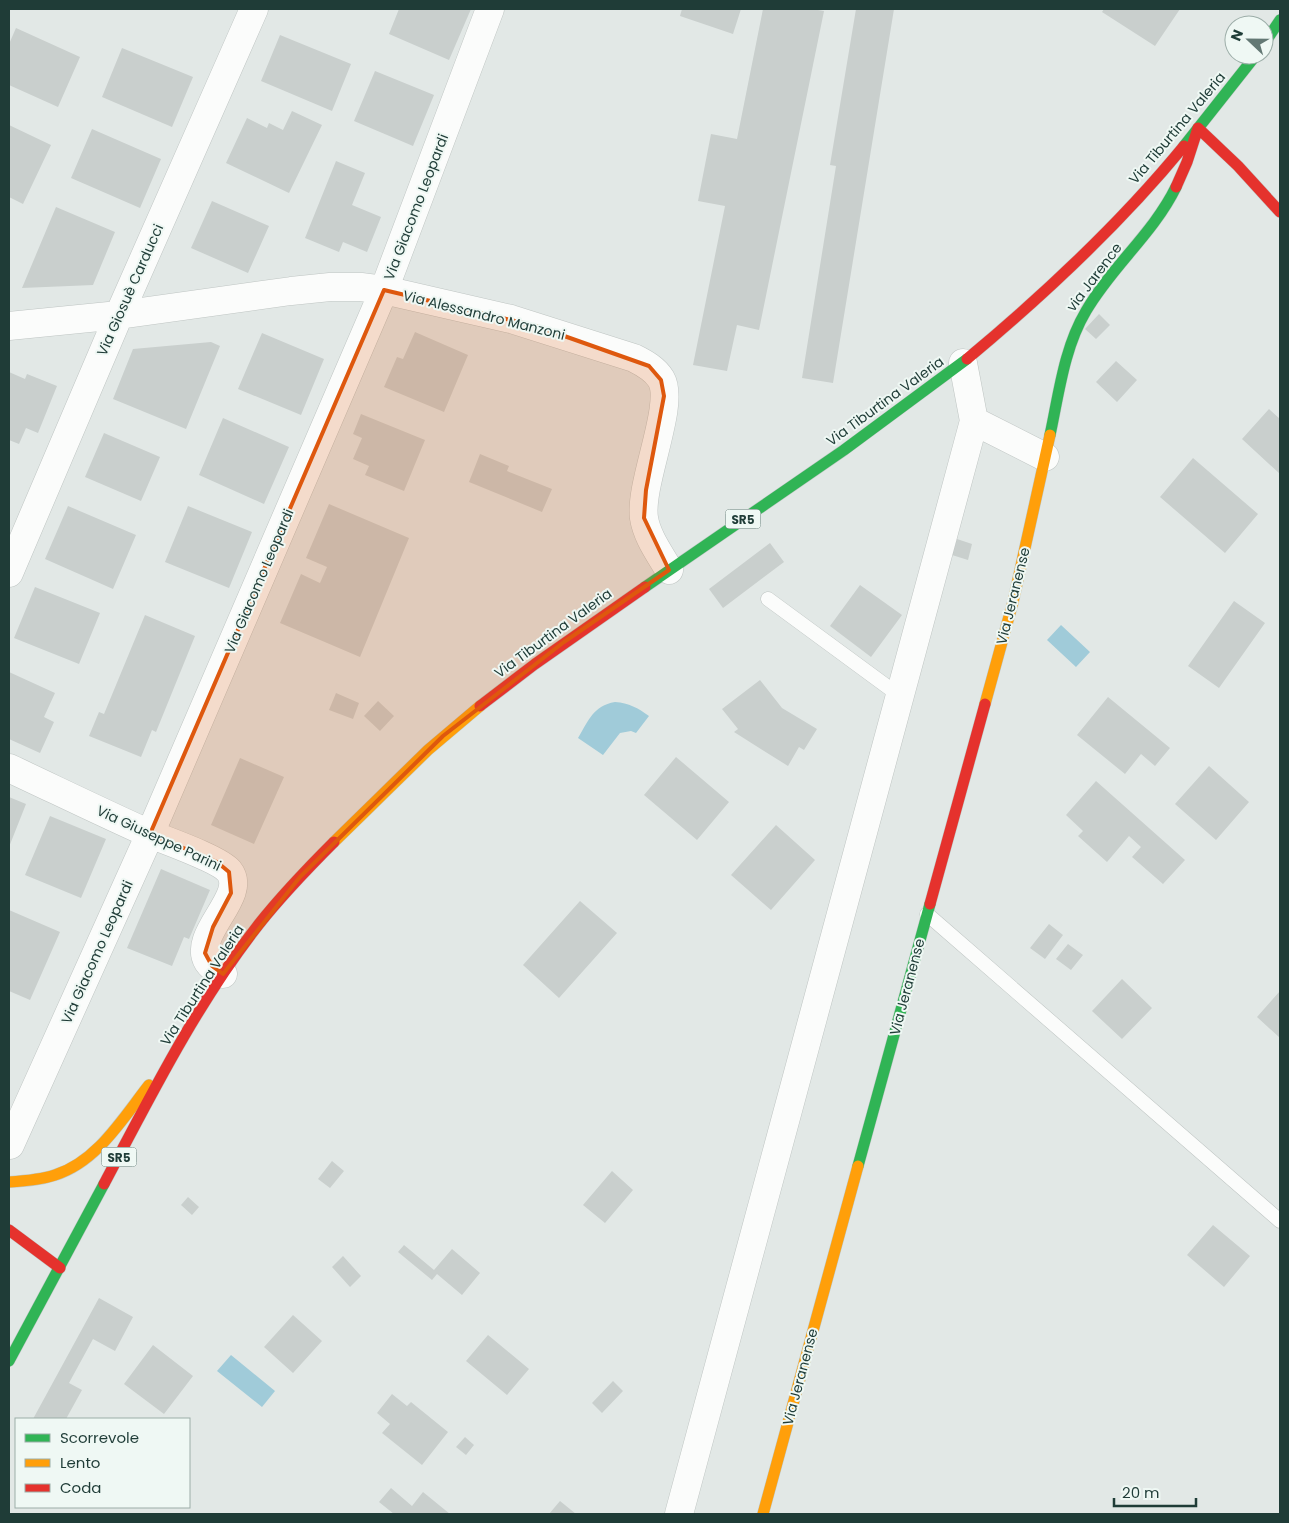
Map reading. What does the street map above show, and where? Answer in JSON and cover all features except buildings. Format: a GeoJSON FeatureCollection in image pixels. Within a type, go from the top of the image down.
{"type":"FeatureCollection","features":[{"type":"Feature","properties":{"kind":"main road","name":"Via Tiburtina Valeria"},"geometry":{"type":"LineString","coordinates":[[9,1361],[179,1047],[223,974],[253,932],[294,883],[379,796],[465,717],[527,669],[850,445],[963,362],[1040,295],[1130,206],[1198,128],[1248,65]]}},
{"type":"Feature","properties":{"kind":"main road"},"geometry":{"type":"LineString","coordinates":[[1198,128],[1238,166],[1280,212]]}},
{"type":"Feature","properties":{"kind":"main road","name":"via Jarence"},"geometry":{"type":"LineString","coordinates":[[1045,457],[1069,347],[1078,322],[1095,296],[1160,216],[1184,170],[1198,128]]}},
{"type":"Feature","properties":{"kind":"main road","name":"Via Jeranense"},"geometry":{"type":"LineString","coordinates":[[762,1514],[1012,602],[1045,457]]}},
{"type":"Feature","properties":{"kind":"main road"},"geometry":{"type":"LineString","coordinates":[[9,1182],[26,1183],[52,1178],[80,1164],[107,1138],[179,1047]]}},
{"type":"Feature","properties":{"kind":"main road"},"geometry":{"type":"LineString","coordinates":[[9,1230],[60,1268]]}},
{"type":"Feature","properties":{"kind":"street","name":"Via Giosuè Carducci"},"geometry":{"type":"LineString","coordinates":[[9,573],[119,314],[254,9]]}},
{"type":"Feature","properties":{"kind":"street","name":"Via Giacomo Leopardi"},"geometry":{"type":"LineString","coordinates":[[10,1145],[150,834],[384,290],[490,9]]}},
{"type":"Feature","properties":{"kind":"street","name":"Via Alessandro Manzoni"},"geometry":{"type":"LineString","coordinates":[[9,326],[330,288],[361,287],[384,290],[536,326],[634,358],[649,366],[662,380],[664,388],[664,404],[646,490],[644,518],[653,541],[669,570]]}},
{"type":"Feature","properties":{"kind":"street"},"geometry":{"type":"LineString","coordinates":[[679,1514],[974,421],[963,362]]}},
{"type":"Feature","properties":{"kind":"street"},"geometry":{"type":"LineString","coordinates":[[974,421],[1045,457]]}},
{"type":"Feature","properties":{"kind":"street","name":"Via Giuseppe Parini"},"geometry":{"type":"LineString","coordinates":[[9,768],[150,834],[216,862],[229,872],[233,879],[231,894],[213,927],[206,945],[205,954],[212,966],[223,974]]}},
{"type":"Feature","properties":{"kind":"lane"},"geometry":{"type":"LineString","coordinates":[[768,598],[900,696]]}},
{"type":"Feature","properties":{"kind":"lane"},"geometry":{"type":"LineString","coordinates":[[927,914],[1280,1221]]}},
{"type":"Feature","properties":{"kind":"highlighted area"},"geometry":{"type":"Polygon","coordinates":[[[384,290],[536,326],[649,366],[661,380],[664,396],[646,490],[644,518],[669,570],[564,642],[443,736],[300,877],[223,974],[212,966],[205,953],[213,927],[231,893],[229,872],[217,862],[150,834],[384,290]]]}},
{"type":"Feature","properties":{"kind":"water"},"geometry":{"type":"Polygon","coordinates":[[[1061,625],[1090,652],[1076,667],[1047,640],[1061,625]]]}},
{"type":"Feature","properties":{"kind":"water"},"geometry":{"type":"Polygon","coordinates":[[[615,702],[633,706],[649,716],[636,733],[631,731],[620,733],[603,755],[578,738],[597,710],[615,702]]]}},
{"type":"Feature","properties":{"kind":"water"},"geometry":{"type":"Polygon","coordinates":[[[231,1355],[275,1391],[262,1407],[217,1371],[231,1355]]]}},
{"type":"Feature","properties":{"kind":"traffic: fast"},"geometry":{"type":"LineString","coordinates":[[1274,29],[1280,20]]}},
{"type":"Feature","properties":{"kind":"traffic: fast"},"geometry":{"type":"LineString","coordinates":[[1184,146],[1248,65]]}},
{"type":"Feature","properties":{"kind":"traffic: fast"},"geometry":{"type":"LineString","coordinates":[[1050,435],[1067,355],[1086,311],[1108,279],[1156,220],[1176,187]]}},
{"type":"Feature","properties":{"kind":"traffic: fast"},"geometry":{"type":"LineString","coordinates":[[645,587],[844,450],[967,359]]}},
{"type":"Feature","properties":{"kind":"traffic: fast"},"geometry":{"type":"LineString","coordinates":[[858,1166],[930,904]]}},
{"type":"Feature","properties":{"kind":"traffic: fast"},"geometry":{"type":"LineString","coordinates":[[9,1361],[104,1184]]}},
{"type":"Feature","properties":{"kind":"traffic: slow"},"geometry":{"type":"LineString","coordinates":[[985,704],[1013,602],[1050,435]]}},
{"type":"Feature","properties":{"kind":"traffic: slow"},"geometry":{"type":"LineString","coordinates":[[334,842],[428,750],[480,706]]}},
{"type":"Feature","properties":{"kind":"traffic: slow"},"geometry":{"type":"LineString","coordinates":[[9,1182],[49,1177],[70,1169],[84,1160],[108,1138],[149,1085]]}},
{"type":"Feature","properties":{"kind":"traffic: slow"},"geometry":{"type":"LineString","coordinates":[[763,1514],[858,1166]]}},
{"type":"Feature","properties":{"kind":"traffic: jam"},"geometry":{"type":"LineString","coordinates":[[1176,187],[1187,162],[1198,128],[1238,166],[1280,212]]}},
{"type":"Feature","properties":{"kind":"traffic: jam"},"geometry":{"type":"LineString","coordinates":[[967,359],[1053,284],[1108,231],[1184,146]]}},
{"type":"Feature","properties":{"kind":"traffic: jam"},"geometry":{"type":"LineString","coordinates":[[480,706],[535,664],[645,587]]}},
{"type":"Feature","properties":{"kind":"traffic: jam"},"geometry":{"type":"LineString","coordinates":[[930,904],[985,704]]}},
{"type":"Feature","properties":{"kind":"traffic: jam"},"geometry":{"type":"LineString","coordinates":[[104,1184],[176,1050],[215,985],[268,913],[334,842]]}},
{"type":"Feature","properties":{"kind":"traffic: jam"},"geometry":{"type":"LineString","coordinates":[[9,1230],[60,1268]]}}]}
